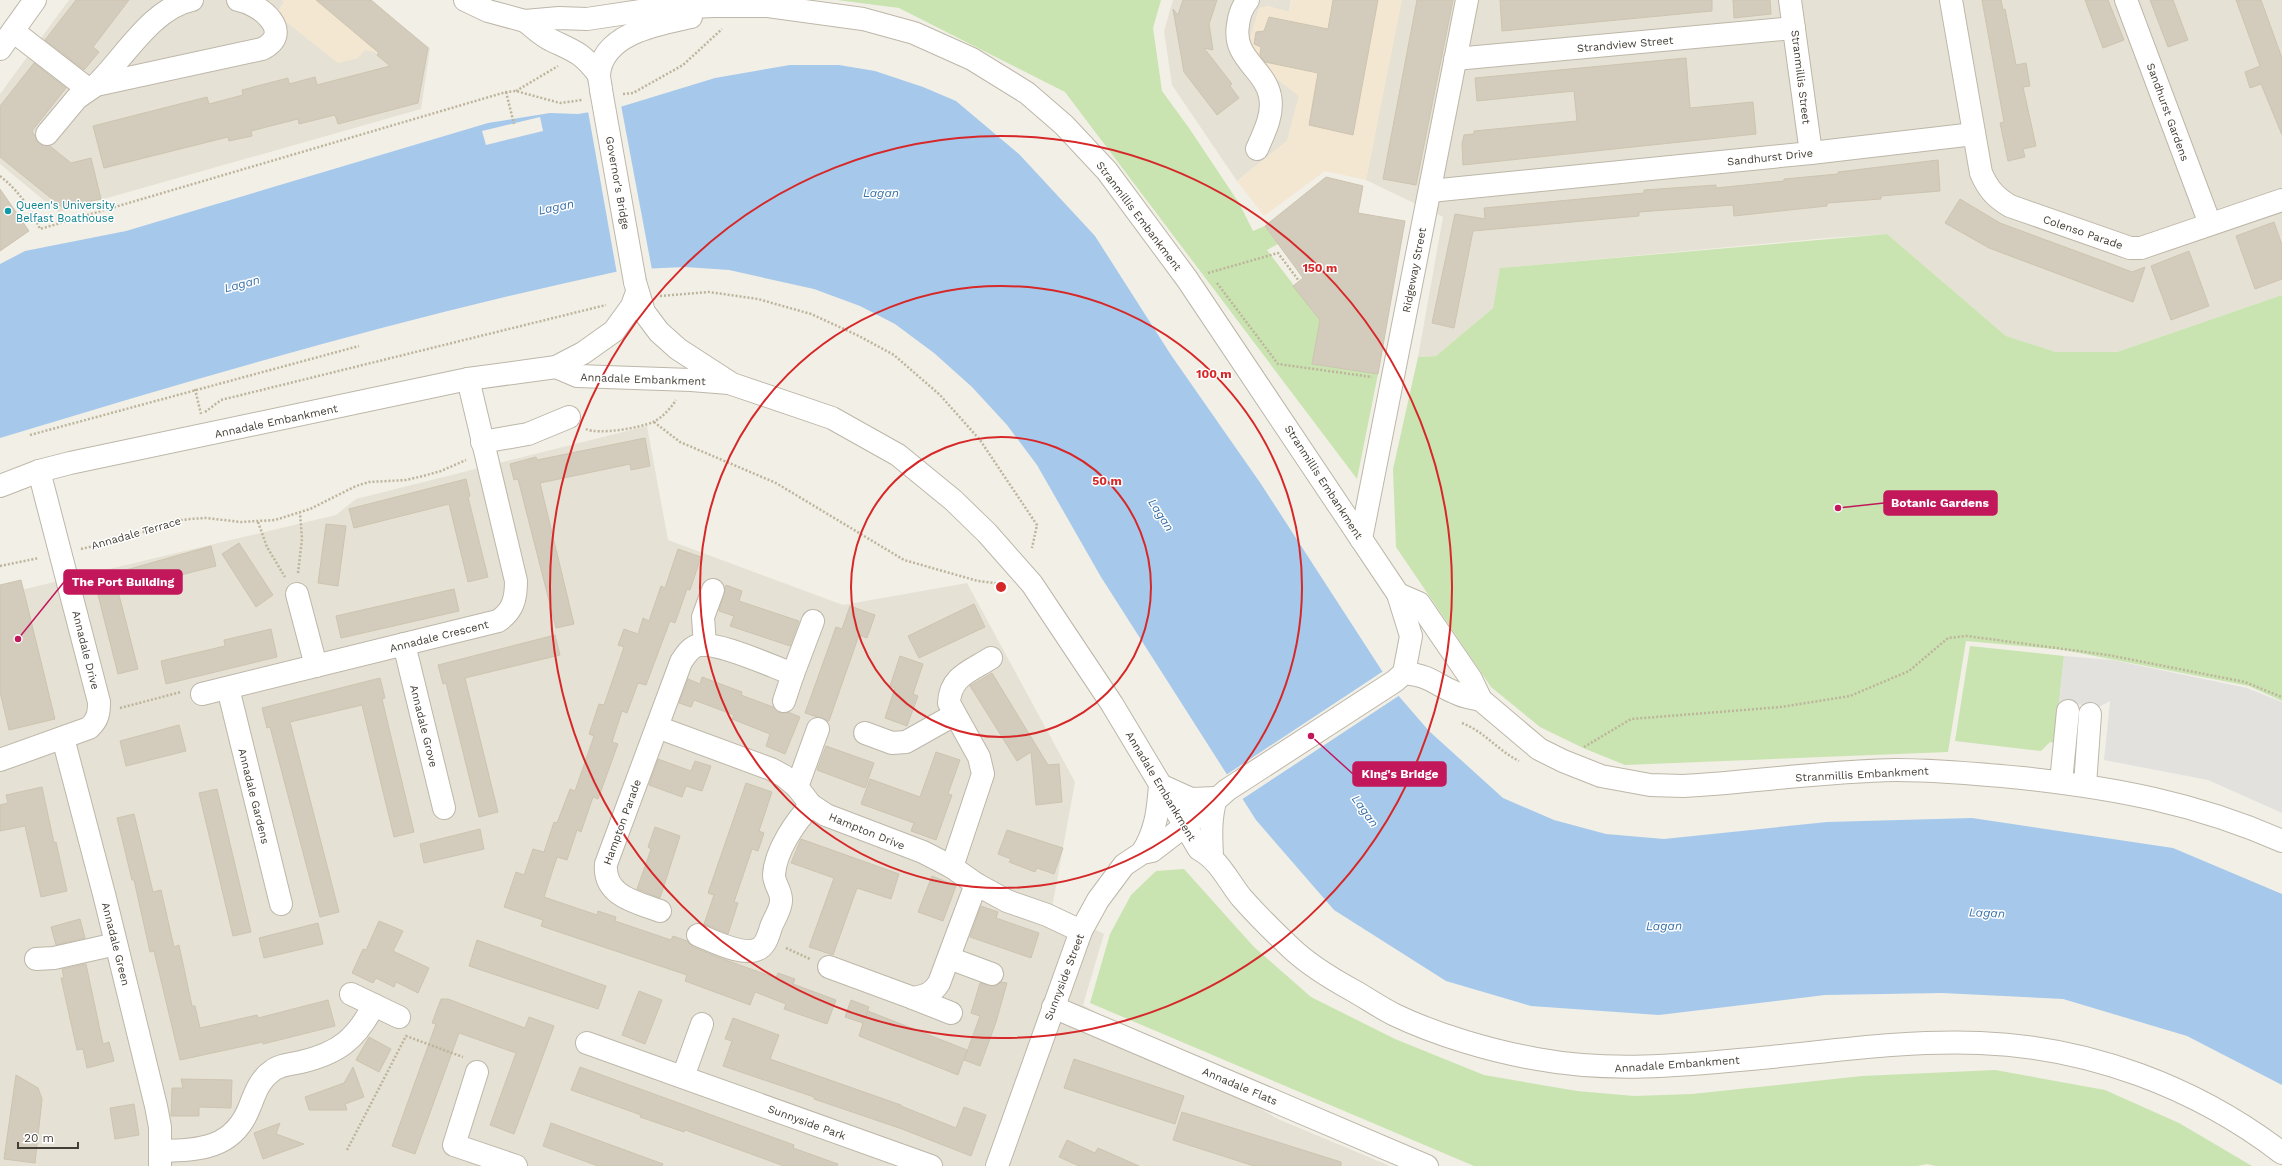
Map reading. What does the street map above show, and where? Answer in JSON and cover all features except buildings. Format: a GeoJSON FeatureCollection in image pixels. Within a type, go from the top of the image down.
{"type":"FeatureCollection","features":[{"type":"Feature","properties":{"kind":"street"},"geometry":{"type":"LineString","coordinates":[[0,48],[35,0]]}},
{"type":"Feature","properties":{"kind":"street"},"geometry":{"type":"LineString","coordinates":[[47,134],[76,98],[92,87],[160,14],[182,2],[192,0]]}},
{"type":"Feature","properties":{"kind":"street"},"geometry":{"type":"LineString","coordinates":[[12,31],[92,87],[262,50],[269,46],[274,40],[275,29],[270,18],[258,8],[238,0]]}},
{"type":"Feature","properties":{"kind":"street","name":"Stranmillis Embankment"},"geometry":{"type":"LineString","coordinates":[[465,0],[488,11],[525,21],[559,18],[586,19],[660,8],[715,6],[728,17]]}},
{"type":"Feature","properties":{"kind":"street"},"geometry":{"type":"LineString","coordinates":[[1248,0],[1239,18],[1236,33],[1241,52],[1264,83],[1270,94],[1271,106],[1266,128],[1257,149]]}},
{"type":"Feature","properties":{"kind":"street","name":"Ridgeway Street"},"geometry":{"type":"LineString","coordinates":[[1362,539],[1467,0]]}},
{"type":"Feature","properties":{"kind":"street","name":"Stranmillis Street"},"geometry":{"type":"LineString","coordinates":[[1790,0],[1811,153]]}},
{"type":"Feature","properties":{"kind":"street"},"geometry":{"type":"LineString","coordinates":[[1951,0],[1974,134]]}},
{"type":"Feature","properties":{"kind":"street","name":"Sandhurst Gardens"},"geometry":{"type":"LineString","coordinates":[[2126,0],[2210,224]]}},
{"type":"Feature","properties":{"kind":"street","name":"Stranmillis Embankment"},"geometry":{"type":"LineString","coordinates":[[602,90],[606,54],[624,38],[645,28],[728,17],[768,6],[863,19],[914,33],[972,59],[1027,93],[1064,125],[1112,177],[1188,279],[1398,594],[1399,602],[1411,636],[1400,677],[1419,674],[1432,679],[1456,693],[1480,700],[1539,748],[1563,761],[1601,776],[1650,785],[1716,784],[1895,770],[1949,771],[2061,782],[2151,797],[2198,809],[2282,841]]}},
{"type":"Feature","properties":{"kind":"street","name":"Stranmillis Embankment"},"geometry":{"type":"LineString","coordinates":[[525,21],[550,40],[581,54],[602,90]]}},
{"type":"Feature","properties":{"kind":"street","name":"Strandview Street"},"geometry":{"type":"LineString","coordinates":[[1456,59],[1794,28]]}},
{"type":"Feature","properties":{"kind":"street","name":"Governor's Bridge"},"geometry":{"type":"LineString","coordinates":[[602,90],[643,290]]}},
{"type":"Feature","properties":{"kind":"street","name":"Sandhurst Drive"},"geometry":{"type":"LineString","coordinates":[[1430,191],[1811,153],[1974,134]]}},
{"type":"Feature","properties":{"kind":"street","name":"Colenso Parade"},"geometry":{"type":"LineString","coordinates":[[1974,134],[1981,173],[1987,188],[1997,199],[2010,206],[2130,248],[2141,248],[2282,200]]}},
{"type":"Feature","properties":{"kind":"street","name":"Annadale Embankment"},"geometry":{"type":"LineString","coordinates":[[0,486],[39,471],[468,379],[556,367],[598,343],[614,331],[643,290]]}},
{"type":"Feature","properties":{"kind":"street","name":"Annadale Embankment"},"geometry":{"type":"LineString","coordinates":[[643,290],[644,312],[659,332],[678,349],[732,384]]}},
{"type":"Feature","properties":{"kind":"street","name":"Annadale Embankment"},"geometry":{"type":"LineString","coordinates":[[556,367],[577,376],[691,380],[732,384],[832,418],[898,455],[953,500],[987,533],[1032,584],[1112,704],[1184,827],[1199,848],[1212,856],[1241,896],[1293,950],[1332,979],[1396,1015],[1467,1042],[1536,1059],[1607,1068],[1687,1065],[1909,1044],[1980,1043],[2032,1047],[2080,1056],[2178,1088],[2228,1116],[2282,1153]]}},
{"type":"Feature","properties":{"kind":"street","name":"Annadale Crescent"},"geometry":{"type":"LineString","coordinates":[[202,694],[498,621],[506,615],[512,607],[516,594],[516,581],[468,379]]}},
{"type":"Feature","properties":{"kind":"street"},"geometry":{"type":"LineString","coordinates":[[483,447],[528,434],[569,418]]}},
{"type":"Feature","properties":{"kind":"street","name":"Annadale Drive"},"geometry":{"type":"LineString","coordinates":[[39,471],[99,702],[99,714]]}},
{"type":"Feature","properties":{"kind":"street"},"geometry":{"type":"LineString","coordinates":[[713,590],[703,617],[705,645],[716,646],[793,674]]}},
{"type":"Feature","properties":{"kind":"street"},"geometry":{"type":"LineString","coordinates":[[297,594],[316,666]]}},
{"type":"Feature","properties":{"kind":"street","name":"Stranmillis Embankment"},"geometry":{"type":"LineString","coordinates":[[1398,594],[1419,603],[1471,679],[1480,700]]}},
{"type":"Feature","properties":{"kind":"street"},"geometry":{"type":"LineString","coordinates":[[784,701],[813,621]]}},
{"type":"Feature","properties":{"kind":"street","name":"Annadale Grove"},"geometry":{"type":"LineString","coordinates":[[404,644],[444,808]]}},
{"type":"Feature","properties":{"kind":"street","name":"Hampton Parade"},"geometry":{"type":"LineString","coordinates":[[660,911],[628,900],[617,893],[608,884],[605,872],[606,864],[681,662],[695,646],[705,645]]}},
{"type":"Feature","properties":{"kind":"street"},"geometry":{"type":"LineString","coordinates":[[952,867],[983,774],[979,757],[954,715],[949,703],[949,693],[953,684],[960,676],[991,658]]}},
{"type":"Feature","properties":{"kind":"street","name":"Sunnyside Street"},"geometry":{"type":"LineString","coordinates":[[997,1166],[1081,931],[1098,900],[1124,865],[1142,852],[1152,851],[1184,827],[1221,794],[1400,677]]}},
{"type":"Feature","properties":{"kind":"street","name":"Annadale Gardens"},"geometry":{"type":"LineString","coordinates":[[228,688],[281,904]]}},
{"type":"Feature","properties":{"kind":"street"},"geometry":{"type":"LineString","coordinates":[[2061,782],[2068,711]]}},
{"type":"Feature","properties":{"kind":"street"},"geometry":{"type":"LineString","coordinates":[[0,760],[89,728],[95,723],[99,714]]}},
{"type":"Feature","properties":{"kind":"street"},"geometry":{"type":"LineString","coordinates":[[2085,785],[2090,714]]}},
{"type":"Feature","properties":{"kind":"street"},"geometry":{"type":"LineString","coordinates":[[865,734],[892,743],[906,742],[954,715]]}},
{"type":"Feature","properties":{"kind":"street","name":"Hampton Drive"},"geometry":{"type":"LineString","coordinates":[[657,727],[770,769],[784,776],[797,787],[811,805],[826,815],[848,825],[923,852],[952,867],[976,884],[1007,901],[1047,915],[1081,931]]}},
{"type":"Feature","properties":{"kind":"street"},"geometry":{"type":"LineString","coordinates":[[797,787],[818,729]]}},
{"type":"Feature","properties":{"kind":"street","name":"Annadale Green"},"geometry":{"type":"LineString","coordinates":[[63,738],[156,1106],[160,1127],[160,1159]]}},
{"type":"Feature","properties":{"kind":"street"},"geometry":{"type":"LineString","coordinates":[[1142,852],[1151,838],[1156,826],[1160,785],[1190,798],[1221,794],[1210,832],[1212,856]]}},
{"type":"Feature","properties":{"kind":"street"},"geometry":{"type":"LineString","coordinates":[[698,935],[743,951],[752,951],[760,948],[766,940],[781,901],[774,874],[780,855],[790,832],[811,805]]}},
{"type":"Feature","properties":{"kind":"street"},"geometry":{"type":"LineString","coordinates":[[913,998],[934,992],[976,884]]}},
{"type":"Feature","properties":{"kind":"street"},"geometry":{"type":"LineString","coordinates":[[36,959],[54,958],[116,944]]}},
{"type":"Feature","properties":{"kind":"street"},"geometry":{"type":"LineString","coordinates":[[948,958],[992,974]]}},
{"type":"Feature","properties":{"kind":"street"},"geometry":{"type":"LineString","coordinates":[[829,967],[951,1013]]}},
{"type":"Feature","properties":{"kind":"street"},"geometry":{"type":"LineString","coordinates":[[351,994],[399,1017]]}},
{"type":"Feature","properties":{"kind":"street"},"geometry":{"type":"LineString","coordinates":[[160,1159],[200,1149],[230,1136],[247,1115],[265,1076],[274,1069],[328,1054],[343,1046],[363,1024],[374,1005]]}},
{"type":"Feature","properties":{"kind":"street","name":"Annadale Flats"},"geometry":{"type":"LineString","coordinates":[[1053,1007],[1427,1166]]}},
{"type":"Feature","properties":{"kind":"street"},"geometry":{"type":"LineString","coordinates":[[683,1077],[702,1024]]}},
{"type":"Feature","properties":{"kind":"street","name":"Sunnyside Park"},"geometry":{"type":"LineString","coordinates":[[587,1043],[931,1166]]}},
{"type":"Feature","properties":{"kind":"street"},"geometry":{"type":"LineString","coordinates":[[477,1072],[454,1145],[516,1166]]}},
{"type":"Feature","properties":{"kind":"path"},"geometry":{"type":"LineString","coordinates":[[0,176],[11,185],[29,206],[40,229],[506,92],[516,91],[560,103],[602,90],[633,93],[683,65],[707,44],[728,17]]}},
{"type":"Feature","properties":{"kind":"path"},"geometry":{"type":"LineString","coordinates":[[516,91],[560,65]]}},
{"type":"Feature","properties":{"kind":"path"},"geometry":{"type":"LineString","coordinates":[[506,92],[514,124]]}},
{"type":"Feature","properties":{"kind":"path"},"geometry":{"type":"LineString","coordinates":[[1299,281],[1278,253],[1210,273],[1278,364],[1378,378]]}},
{"type":"Feature","properties":{"kind":"path"},"geometry":{"type":"LineString","coordinates":[[643,290],[709,292],[758,299],[811,314],[857,335],[894,355],[940,395],[980,440],[1037,524],[1032,548]]}},
{"type":"Feature","properties":{"kind":"path"},"geometry":{"type":"LineString","coordinates":[[195,389],[201,416],[221,400],[611,304]]}},
{"type":"Feature","properties":{"kind":"path"},"geometry":{"type":"LineString","coordinates":[[30,435],[195,389],[359,346]]}},
{"type":"Feature","properties":{"kind":"path"},"geometry":{"type":"LineString","coordinates":[[569,418],[576,424],[591,432],[625,429],[654,422],[670,408],[678,398]]}},
{"type":"Feature","properties":{"kind":"path"},"geometry":{"type":"LineString","coordinates":[[654,422],[680,442],[776,483],[904,560],[978,581],[1003,584]]}},
{"type":"Feature","properties":{"kind":"path","name":"Annadale Terrace"},"geometry":{"type":"LineString","coordinates":[[0,566],[127,538],[173,521],[190,518],[258,522],[275,520],[300,513],[356,486],[369,482],[406,480],[442,471],[483,447]]}},
{"type":"Feature","properties":{"kind":"path"},"geometry":{"type":"LineString","coordinates":[[297,594],[302,539],[300,513]]}},
{"type":"Feature","properties":{"kind":"path"},"geometry":{"type":"LineString","coordinates":[[258,522],[267,547],[276,564],[297,594]]}},
{"type":"Feature","properties":{"kind":"path"},"geometry":{"type":"LineString","coordinates":[[1582,748],[1632,718],[1781,707],[1850,696],[1909,671],[1948,638],[1967,636],[2108,655],[2245,682],[2282,697]]}},
{"type":"Feature","properties":{"kind":"path"},"geometry":{"type":"LineString","coordinates":[[99,714],[201,686],[202,694]]}},
{"type":"Feature","properties":{"kind":"path"},"geometry":{"type":"LineString","coordinates":[[1462,723],[1478,729],[1509,756],[1522,763]]}},
{"type":"Feature","properties":{"kind":"path"},"geometry":{"type":"LineString","coordinates":[[766,940],[829,967]]}},
{"type":"Feature","properties":{"kind":"path"},"geometry":{"type":"LineString","coordinates":[[347,1150],[406,1036],[478,1063],[477,1072]]}},
{"type":"Feature","properties":{"kind":"shaded area"},"geometry":{"type":"Polygon","coordinates":[[[69,0],[282,0],[284,2],[276,14],[377,53],[400,24],[430,48],[421,109],[58,212],[0,164],[0,94],[69,0]]]}},
{"type":"Feature","properties":{"kind":"shaded area"},"geometry":{"type":"Polygon","coordinates":[[[282,0],[372,0],[400,24],[377,53],[365,50],[358,58],[338,63],[276,14],[284,2],[282,0]]]}},
{"type":"Feature","properties":{"kind":"shaded area"},"geometry":{"type":"Polygon","coordinates":[[[1173,0],[1291,0],[1289,12],[1267,6],[1259,65],[1299,96],[1287,141],[1237,181],[1172,85],[1164,31],[1173,0]]]}},
{"type":"Feature","properties":{"kind":"shaded area"},"geometry":{"type":"Polygon","coordinates":[[[1292,0],[1402,0],[1366,180],[1325,171],[1264,216],[1237,181],[1287,141],[1299,96],[1259,65],[1249,41],[1259,8],[1267,6],[1289,12],[1292,0]]]}},
{"type":"Feature","properties":{"kind":"shaded area"},"geometry":{"type":"Polygon","coordinates":[[[1401,0],[2282,0],[2282,295],[2117,352],[2056,352],[2006,336],[1887,234],[1827,238],[1501,268],[1493,308],[1436,356],[1418,357],[1443,217],[1366,180],[1401,0]]]}},
{"type":"Feature","properties":{"kind":"shaded area"},"geometry":{"type":"Polygon","coordinates":[[[647,426],[668,540],[843,605],[967,583],[1075,782],[1052,908],[1104,934],[1083,1005],[1278,1119],[1390,1166],[0,1166],[0,595],[336,515],[356,499],[647,426]]]}},
{"type":"Feature","properties":{"kind":"shaded area"},"geometry":{"type":"Polygon","coordinates":[[[2064,656],[2113,660],[2247,688],[2282,702],[2282,813],[2208,780],[2104,760],[2110,701],[2099,707],[2059,702],[2064,656]]]}},
{"type":"Feature","properties":{"kind":"green space"},"geometry":{"type":"Polygon","coordinates":[[[837,0],[1161,0],[1153,28],[1162,91],[1189,128],[1239,203],[1253,231],[1265,226],[1278,244],[1267,250],[1320,320],[1312,364],[1378,374],[1357,479],[1065,92],[899,8],[837,0]]]}},
{"type":"Feature","properties":{"kind":"green space"},"geometry":{"type":"Polygon","coordinates":[[[1887,234],[2006,336],[2056,352],[2117,352],[2282,295],[2282,701],[2249,686],[2064,650],[1966,641],[1948,752],[1625,765],[1583,748],[1540,727],[1491,687],[1396,547],[1393,469],[1418,357],[1436,356],[1493,308],[1500,268],[1887,234]]]}},
{"type":"Feature","properties":{"kind":"green space"},"geometry":{"type":"Polygon","coordinates":[[[1970,646],[2064,656],[2055,743],[2050,742],[2041,751],[1955,741],[1970,646]]]}},
{"type":"Feature","properties":{"kind":"green space"},"geometry":{"type":"Polygon","coordinates":[[[1184,869],[1254,947],[1311,997],[1395,1039],[1484,1075],[1577,1091],[1634,1096],[1692,1094],[1862,1076],[1995,1070],[2105,1090],[2179,1123],[2252,1166],[1936,1166],[1927,1164],[1917,1166],[1474,1166],[1090,1003],[1110,934],[1131,895],[1156,871],[1184,869]]]}},
{"type":"Feature","properties":{"kind":"water","name":"Lagan"},"geometry":{"type":"Polygon","coordinates":[[[790,65],[839,65],[875,71],[923,87],[956,101],[1019,154],[1095,236],[1171,355],[1261,484],[1397,694],[1429,731],[1503,798],[1554,820],[1606,834],[1664,839],[1827,822],[1972,818],[2173,848],[2282,894],[2282,1085],[2187,1036],[2063,999],[1942,993],[1825,995],[1659,1015],[1531,1006],[1446,981],[1334,910],[1256,820],[1101,577],[1037,465],[1007,425],[972,387],[934,353],[895,324],[860,306],[814,289],[729,270],[685,267],[640,269],[615,272],[459,308],[382,328],[229,370],[0,438],[0,264],[25,251],[126,231],[488,123],[550,113],[578,114],[620,107],[715,78],[790,65]]]}},
{"type":"Feature","properties":{"kind":"pier"},"geometry":{"type":"Polygon","coordinates":[[[621,105],[652,270],[617,274],[588,111],[621,105]]]}},
{"type":"Feature","properties":{"kind":"pier"},"geometry":{"type":"Polygon","coordinates":[[[540,117],[543,131],[486,145],[482,131],[540,117]]]}},
{"type":"Feature","properties":{"kind":"pier"},"geometry":{"type":"Polygon","coordinates":[[[1385,670],[1400,695],[1241,800],[1226,775],[1385,670]]]}},
{"type":"Feature","properties":{"kind":"place","name":"Queen's University Belfast Boathouse"},"geometry":{"type":"Point","coordinates":[8,211]}},
{"type":"Feature","properties":{"kind":"place","name":"Botanic Gardens"},"geometry":{"type":"Point","coordinates":[1838,508]}},
{"type":"Feature","properties":{"kind":"place","name":"The Port Building"},"geometry":{"type":"Point","coordinates":[18,639]}},
{"type":"Feature","properties":{"kind":"place","name":"King's Bridge"},"geometry":{"type":"Point","coordinates":[1311,736]}}]}
